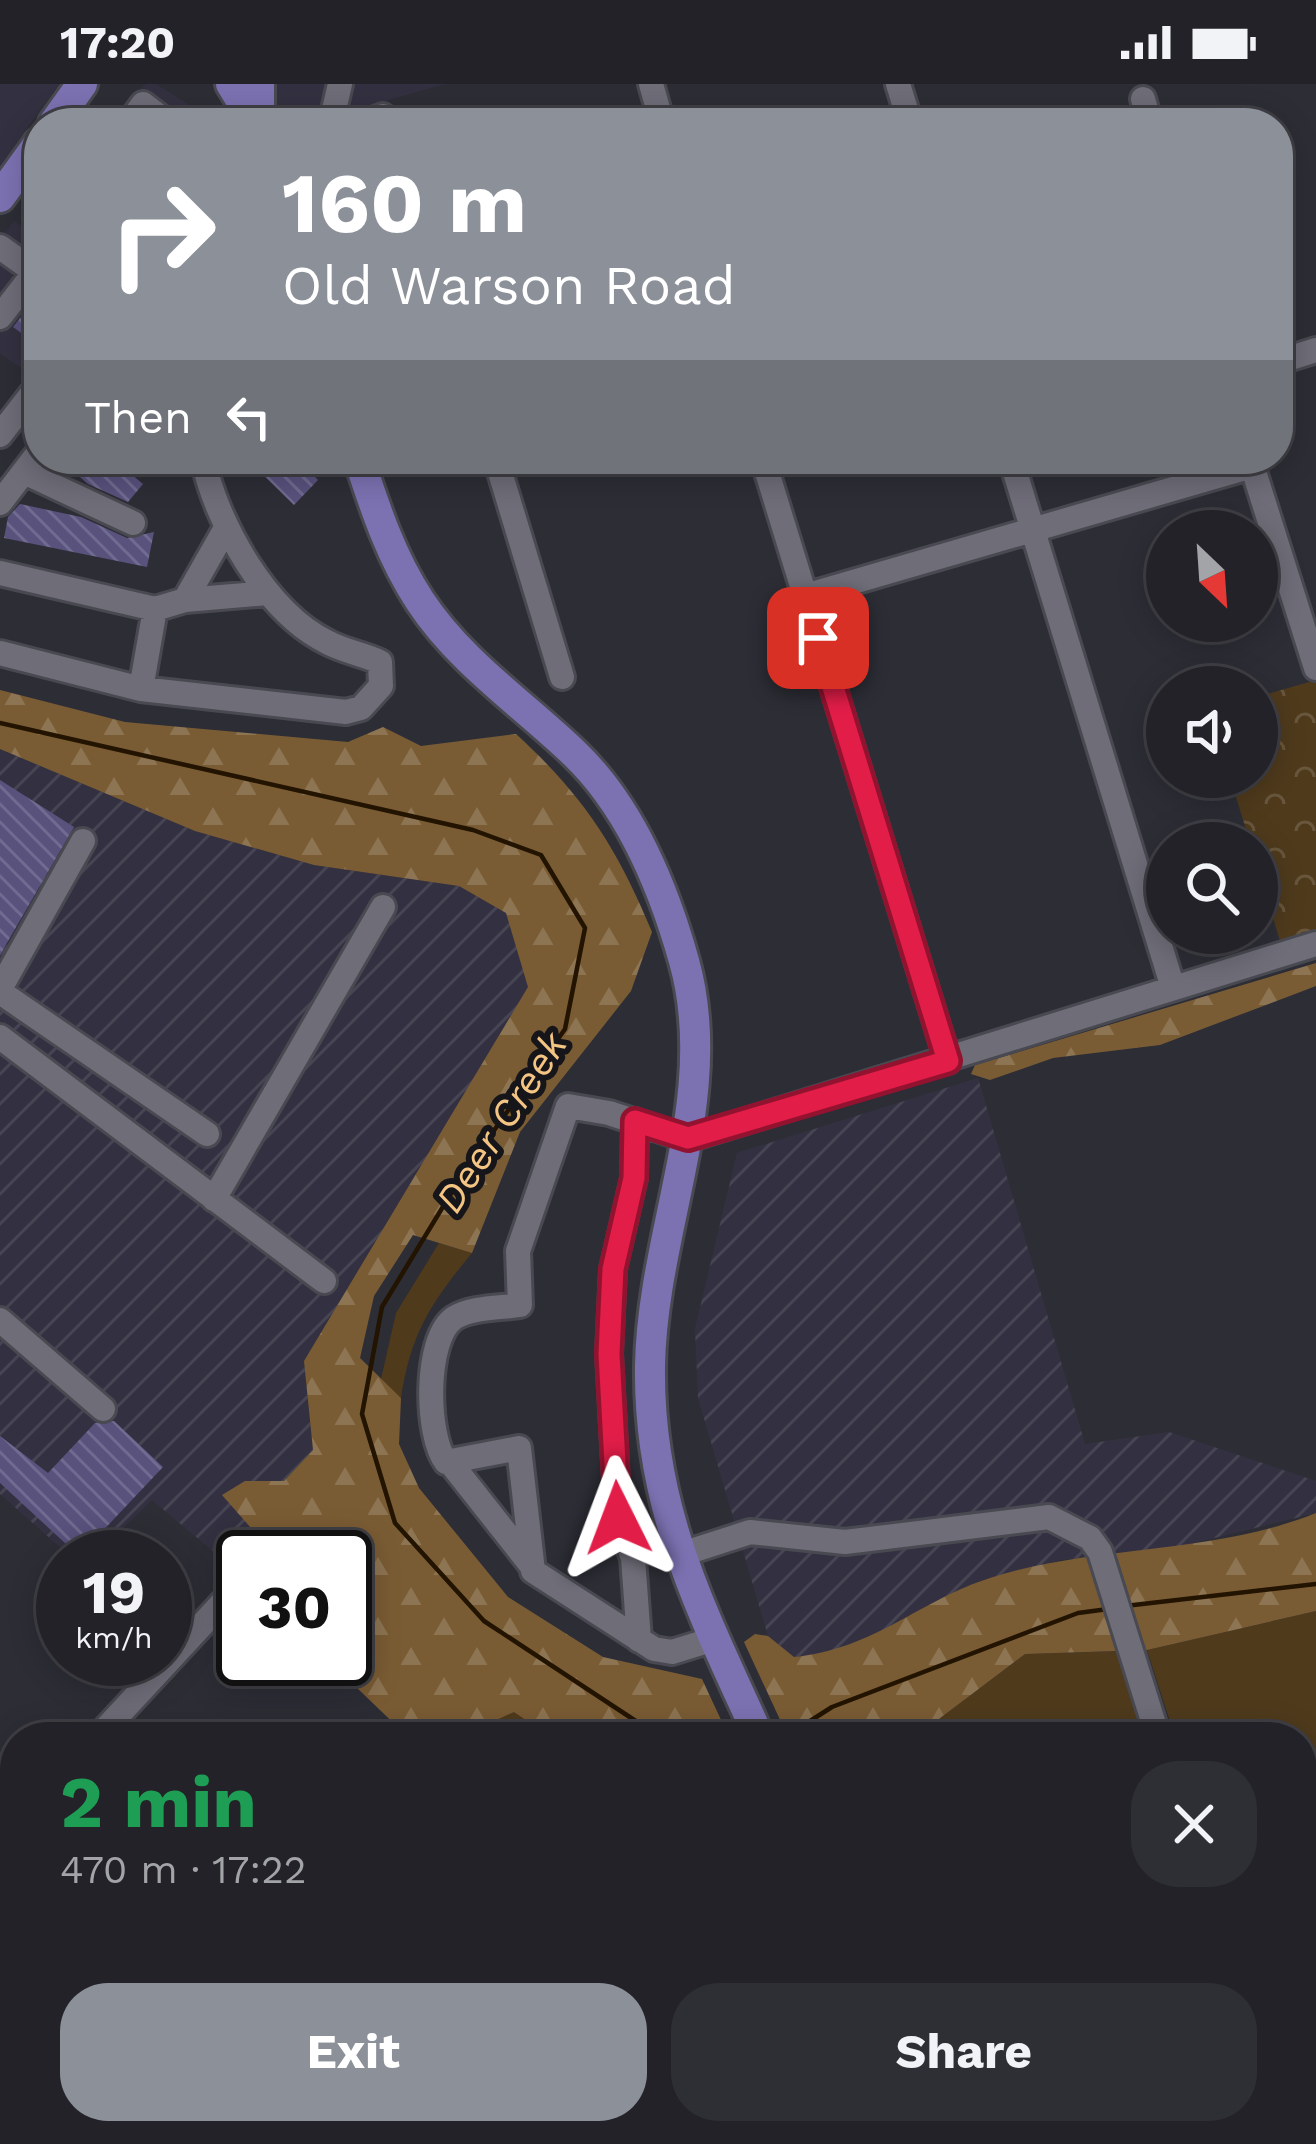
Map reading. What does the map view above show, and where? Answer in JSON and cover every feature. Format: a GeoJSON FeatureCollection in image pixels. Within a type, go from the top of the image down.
{"type":"FeatureCollection","features":[{"type":"Feature","properties":{"kind":"main road"},"geometry":{"type":"LineString","coordinates":[[69,102],[101,84]]}},
{"type":"Feature","properties":{"kind":"main road"},"geometry":{"type":"LineString","coordinates":[[364,474],[383,531],[421,602],[468,659],[578,758],[621,810],[659,882],[686,966],[695,1052],[688,1138],[650,1365],[657,1467],[679,1555],[752,1722]]}},
{"type":"Feature","properties":{"kind":"street"},"geometry":{"type":"LineString","coordinates":[[0,317],[24,287]]}},
{"type":"Feature","properties":{"kind":"street"},"geometry":{"type":"LineString","coordinates":[[0,435],[24,404]]}},
{"type":"Feature","properties":{"kind":"street"},"geometry":{"type":"LineString","coordinates":[[0,503],[24,472]]}},
{"type":"Feature","properties":{"kind":"street"},"geometry":{"type":"LineString","coordinates":[[52,474],[133,523]]}},
{"type":"Feature","properties":{"kind":"street"},"geometry":{"type":"LineString","coordinates":[[0,653],[141,689],[346,712],[362,708],[381,686],[380,662],[325,642],[268,593],[226,528],[205,474]]}},
{"type":"Feature","properties":{"kind":"street"},"geometry":{"type":"LineString","coordinates":[[501,474],[562,676]]}},
{"type":"Feature","properties":{"kind":"street"},"geometry":{"type":"LineString","coordinates":[[768,474],[948,1061]]}},
{"type":"Feature","properties":{"kind":"street"},"geometry":{"type":"LineString","coordinates":[[1016,474],[1173,988]]}},
{"type":"Feature","properties":{"kind":"street"},"geometry":{"type":"LineString","coordinates":[[805,596],[1033,532],[1214,474]]}},
{"type":"Feature","properties":{"kind":"street"},"geometry":{"type":"LineString","coordinates":[[1255,474],[1316,668]]}},
{"type":"Feature","properties":{"kind":"street"},"geometry":{"type":"LineString","coordinates":[[185,600],[226,528]]}},
{"type":"Feature","properties":{"kind":"street"},"geometry":{"type":"LineString","coordinates":[[0,573],[155,609],[185,600],[268,593]]}},
{"type":"Feature","properties":{"kind":"street"},"geometry":{"type":"LineString","coordinates":[[141,689],[155,609]]}},
{"type":"Feature","properties":{"kind":"street"},"geometry":{"type":"LineString","coordinates":[[83,842],[0,990],[207,1134]]}},
{"type":"Feature","properties":{"kind":"street"},"geometry":{"type":"LineString","coordinates":[[214,1199],[383,908]]}},
{"type":"Feature","properties":{"kind":"street"},"geometry":{"type":"LineString","coordinates":[[714,1639],[672,1652],[639,1640],[533,1567],[431,1443],[435,1347],[449,1321],[463,1314],[520,1306],[518,1251],[568,1106],[688,1138],[1316,944]]}},
{"type":"Feature","properties":{"kind":"street"},"geometry":{"type":"LineString","coordinates":[[0,1037],[324,1281]]}},
{"type":"Feature","properties":{"kind":"street"},"geometry":{"type":"LineString","coordinates":[[134,1139],[158,1103]]}},
{"type":"Feature","properties":{"kind":"street"},"geometry":{"type":"LineString","coordinates":[[635,1121],[634,1178],[613,1269],[609,1354],[618,1518],[633,1558],[639,1640]]}},
{"type":"Feature","properties":{"kind":"street"},"geometry":{"type":"LineString","coordinates":[[0,1320],[103,1409]]}},
{"type":"Feature","properties":{"kind":"street"},"geometry":{"type":"LineString","coordinates":[[449,1461],[519,1448],[533,1567]]}},
{"type":"Feature","properties":{"kind":"street"},"geometry":{"type":"LineString","coordinates":[[679,1555],[750,1532],[844,1542],[1049,1516],[1090,1538],[1109,1576],[1153,1722]]}},
{"type":"Feature","properties":{"kind":"street"},"geometry":{"type":"LineString","coordinates":[[112,1722],[216,1610]]}},
{"type":"Feature","properties":{"kind":"shaded area"},"geometry":{"type":"Polygon","coordinates":[[[0,84],[59,84],[42,108],[24,108],[24,133],[0,166],[0,84]]]}},
{"type":"Feature","properties":{"kind":"shaded area"},"geometry":{"type":"Polygon","coordinates":[[[146,84],[156,84],[194,108],[122,108],[146,84]]]}},
{"type":"Feature","properties":{"kind":"shaded area"},"geometry":{"type":"Polygon","coordinates":[[[268,84],[445,84],[364,108],[275,108],[268,84]]]}},
{"type":"Feature","properties":{"kind":"shaded area"},"geometry":{"type":"Polygon","coordinates":[[[14,221],[24,227],[24,369],[0,354],[0,240],[14,221]]]}},
{"type":"Feature","properties":{"kind":"shaded area"},"geometry":{"type":"Polygon","coordinates":[[[0,749],[195,831],[314,865],[459,886],[506,913],[529,987],[304,1361],[313,1450],[284,1481],[245,1481],[257,1530],[216,1530],[216,1554],[152,1500],[121,1530],[41,1530],[0,1494],[0,749]]]}},
{"type":"Feature","properties":{"kind":"shaded area"},"geometry":{"type":"Polygon","coordinates":[[[978,1078],[1085,1444],[1169,1432],[1316,1481],[1316,1513],[1170,1549],[1061,1560],[986,1579],[900,1625],[828,1654],[794,1657],[768,1636],[698,1398],[695,1329],[737,1153],[978,1078]]]}},
{"type":"Feature","properties":{"kind":"green space"},"geometry":{"type":"Polygon","coordinates":[[[1316,680],[1316,941],[1283,951],[1278,934],[1278,822],[1244,822],[1236,798],[1278,798],[1278,691],[1316,680]]]}},
{"type":"Feature","properties":{"kind":"green space"},"geometry":{"type":"Polygon","coordinates":[[[0,690],[125,722],[348,742],[383,727],[421,746],[516,734],[580,802],[626,874],[652,932],[631,991],[520,1132],[472,1253],[413,1235],[374,1296],[360,1358],[401,1398],[399,1444],[419,1488],[508,1597],[603,1657],[702,1679],[722,1722],[529,1722],[514,1712],[492,1722],[392,1722],[355,1686],[372,1686],[372,1530],[253,1530],[222,1495],[245,1481],[284,1481],[313,1450],[304,1361],[528,987],[506,913],[459,886],[314,865],[195,831],[0,749],[0,690]]]}},
{"type":"Feature","properties":{"kind":"green space"},"geometry":{"type":"Polygon","coordinates":[[[1316,963],[1316,986],[1160,1045],[1053,1058],[990,1080],[971,1074],[975,1065],[1316,963]]]}},
{"type":"Feature","properties":{"kind":"green space"},"geometry":{"type":"Polygon","coordinates":[[[439,1243],[472,1253],[424,1320],[401,1398],[381,1379],[396,1313],[439,1243]]]}},
{"type":"Feature","properties":{"kind":"green space"},"geometry":{"type":"Polygon","coordinates":[[[1316,1513],[1316,1611],[1147,1650],[1025,1654],[935,1722],[781,1722],[744,1642],[755,1634],[768,1636],[794,1657],[823,1652],[873,1634],[990,1578],[1071,1559],[1195,1543],[1316,1513]]]}},
{"type":"Feature","properties":{"kind":"green space"},"geometry":{"type":"Polygon","coordinates":[[[1316,1611],[1316,1722],[1170,1722],[1147,1650],[1316,1611]]]}},
{"type":"Feature","properties":{"kind":"green space"},"geometry":{"type":"Polygon","coordinates":[[[1120,1651],[1143,1722],[935,1722],[1025,1654],[1120,1651]]]}},
{"type":"Feature","properties":{"kind":"green space"},"geometry":{"type":"Polygon","coordinates":[[[515,1711],[530,1722],[491,1722],[515,1711]]]}},
{"type":"Feature","properties":{"kind":"building"},"geometry":{"type":"Polygon","coordinates":[[[24,313],[24,335],[13,327],[24,313]]]}},
{"type":"Feature","properties":{"kind":"building"},"geometry":{"type":"Polygon","coordinates":[[[76,474],[131,474],[143,484],[128,502],[76,474]]]}},
{"type":"Feature","properties":{"kind":"building"},"geometry":{"type":"Polygon","coordinates":[[[262,474],[312,474],[318,480],[294,505],[262,474]]]}},
{"type":"Feature","properties":{"kind":"building"},"geometry":{"type":"Polygon","coordinates":[[[20,504],[81,517],[127,538],[154,532],[147,567],[4,538],[8,517],[20,504]]]}},
{"type":"Feature","properties":{"kind":"building"},"geometry":{"type":"Polygon","coordinates":[[[0,780],[74,827],[0,955],[0,780]]]}},
{"type":"Feature","properties":{"kind":"building"},"geometry":{"type":"Polygon","coordinates":[[[114,1421],[163,1467],[104,1530],[51,1530],[0,1483],[0,1436],[48,1473],[95,1423],[114,1421]]]}},
{"type":"Feature","properties":{"kind":"waterway","name":"Deer Creek"},"geometry":{"type":"LineString","coordinates":[[0,723],[473,830],[541,855],[585,928],[565,1029],[458,1182],[382,1307],[362,1414],[395,1523],[484,1621],[637,1722]]}},
{"type":"Feature","properties":{"kind":"waterway","name":"Deer Creek"},"geometry":{"type":"LineString","coordinates":[[1125,1606],[1316,1584]]}},
{"type":"Feature","properties":{"kind":"waterway","name":"Deer Creek"},"geometry":{"type":"LineString","coordinates":[[808,1722],[832,1707],[1078,1613],[1108,1609]]}},
{"type":"Feature","properties":{"kind":"route"},"geometry":{"type":"LineString","coordinates":[[618,1518],[609,1354],[613,1269],[634,1178],[635,1121],[688,1138],[948,1061],[818,638]]}}]}
